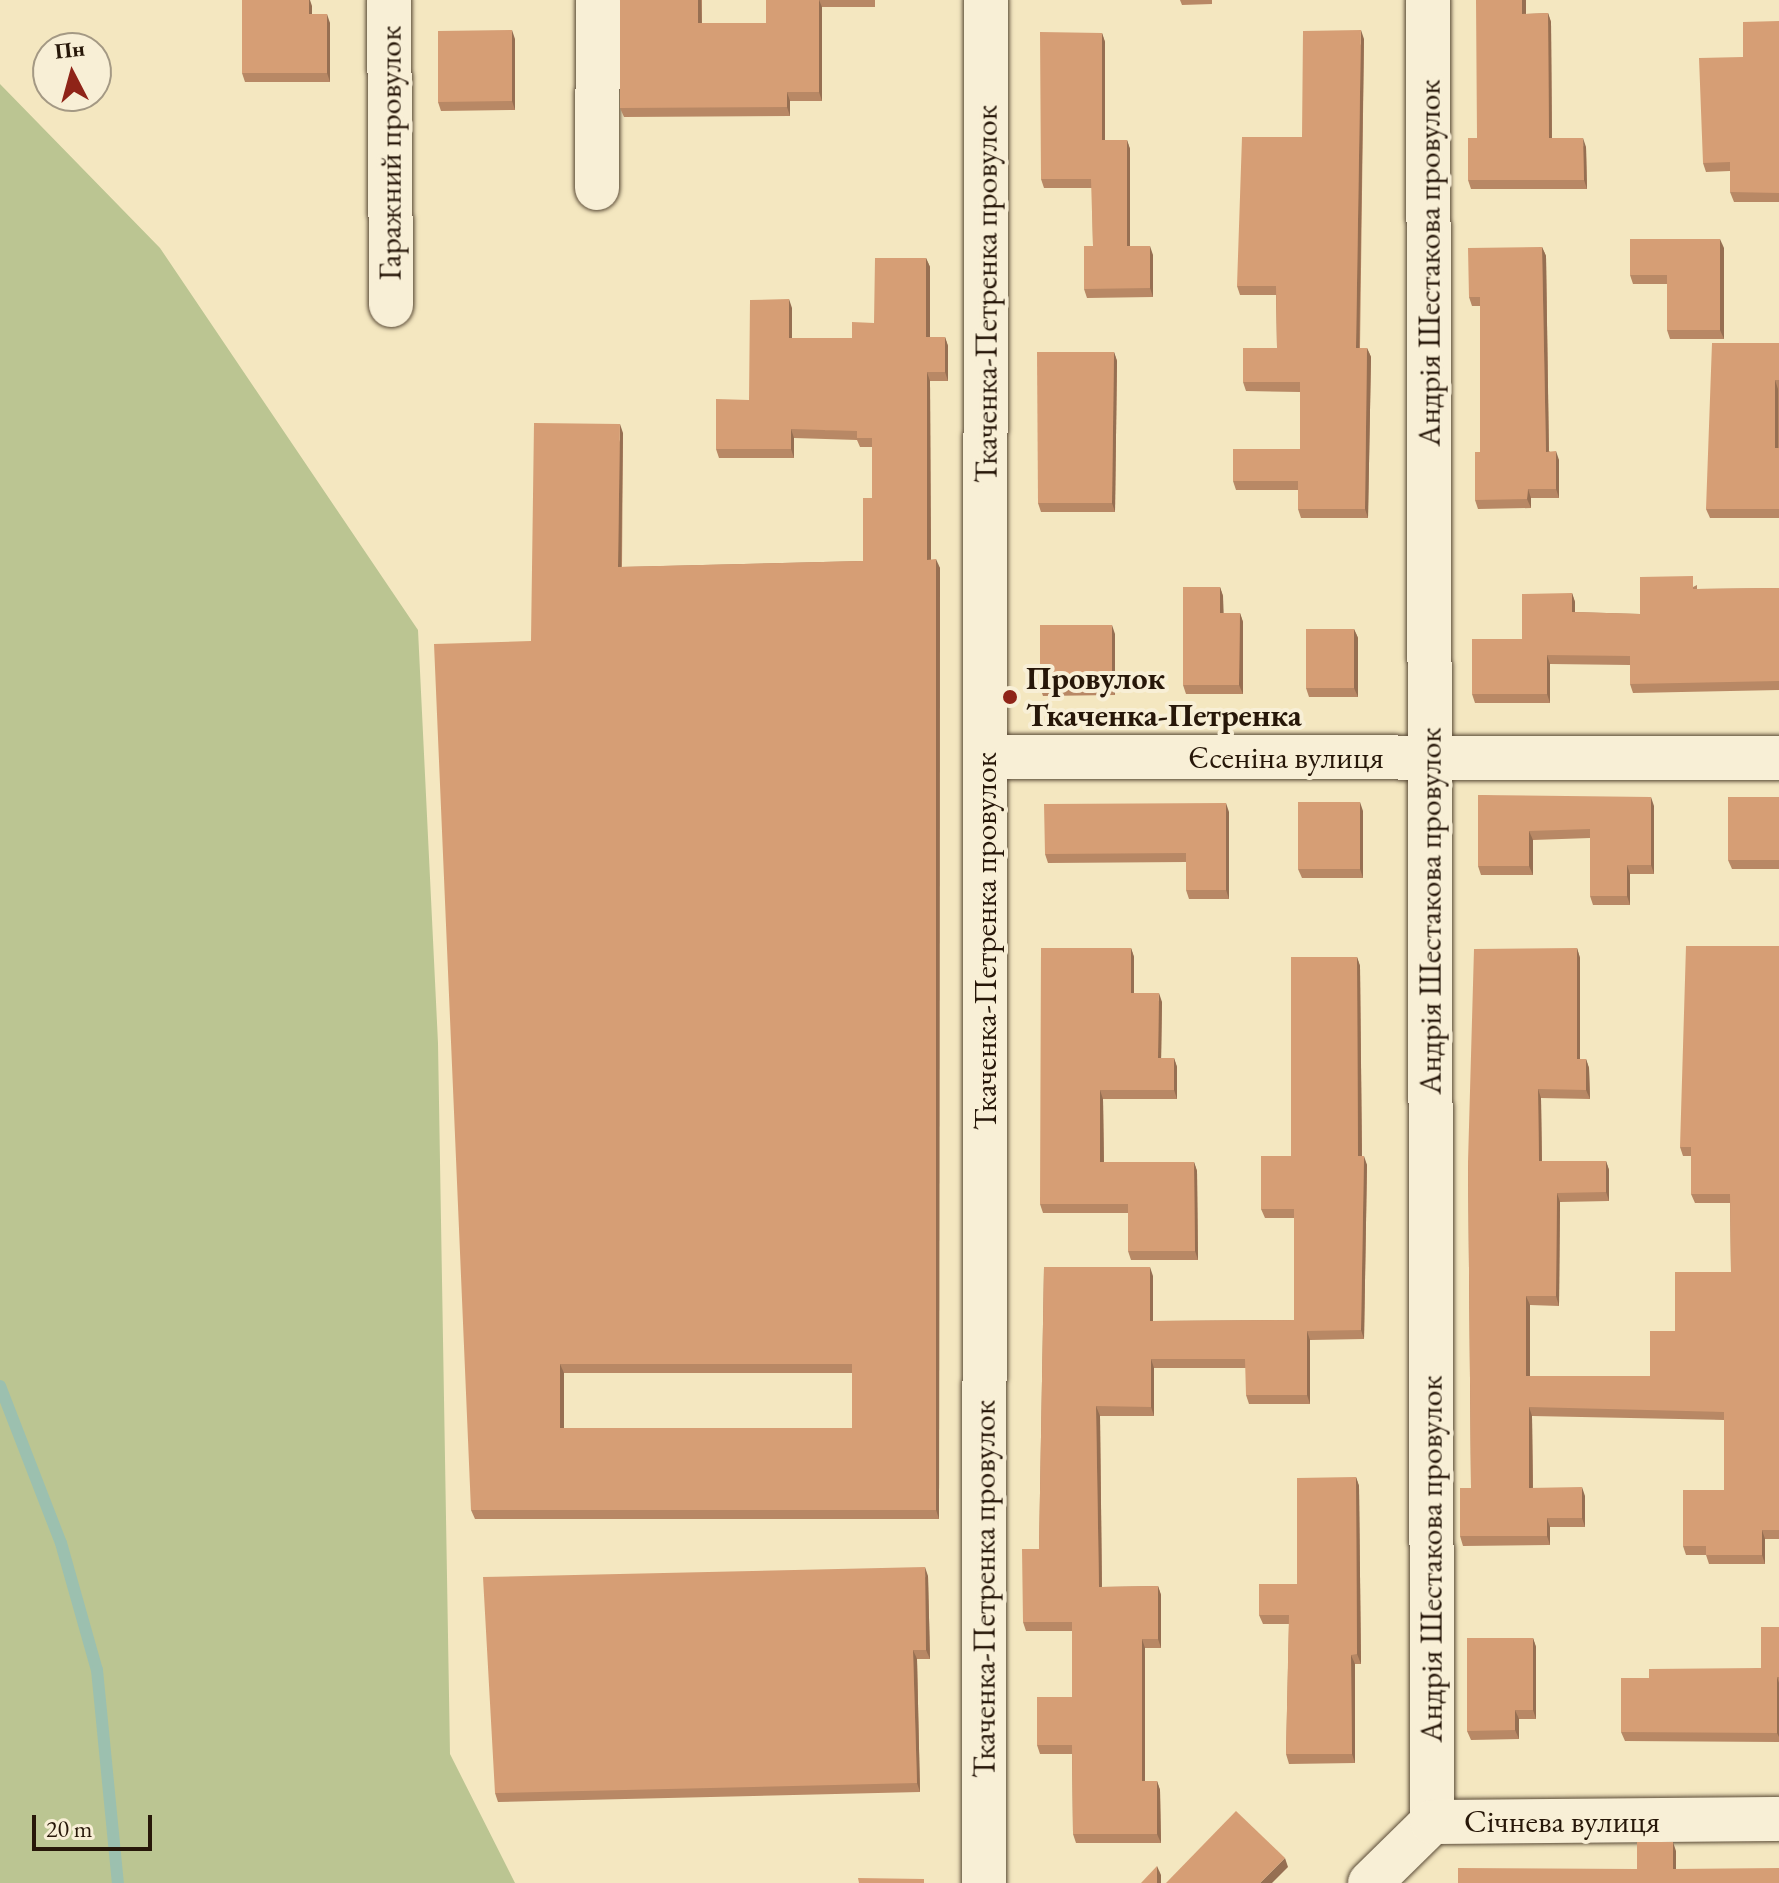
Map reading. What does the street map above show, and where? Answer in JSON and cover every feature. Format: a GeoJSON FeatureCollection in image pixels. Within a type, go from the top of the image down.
{"type":"FeatureCollection","features":[{"type":"Feature","properties":{"kind":"street","name":"Гаражний провулок"},"geometry":{"type":"LineString","coordinates":[[389,0],[391,305]]}},
{"type":"Feature","properties":{"kind":"street"},"geometry":{"type":"LineString","coordinates":[[597,188],[598,0]]}},
{"type":"Feature","properties":{"kind":"street","name":"Ткаченка-Петренка провулок"},"geometry":{"type":"LineString","coordinates":[[984,1883],[986,0]]}},
{"type":"Feature","properties":{"kind":"street","name":"Андрія Шестакова провулок"},"geometry":{"type":"LineString","coordinates":[[1428,0],[1432,1822]]}},
{"type":"Feature","properties":{"kind":"street","name":"Єсеніна вулиця"},"geometry":{"type":"LineString","coordinates":[[986,757],[1779,758]]}},
{"type":"Feature","properties":{"kind":"street","name":"Січнева вулиця"},"geometry":{"type":"LineString","coordinates":[[1370,1883],[1432,1822],[1779,1819]]}},
{"type":"Feature","properties":{"kind":"green space"},"geometry":{"type":"Polygon","coordinates":[[[0,84],[160,248],[418,630],[438,1043],[450,1754],[515,1883],[0,1883],[0,84]]]}},
{"type":"Feature","properties":{"kind":"building"},"geometry":{"type":"Polygon","coordinates":[[[242,0],[309,0],[309,14],[327,14],[327,73],[242,73],[242,0]]]}},
{"type":"Feature","properties":{"kind":"building"},"geometry":{"type":"Polygon","coordinates":[[[620,0],[698,0],[698,23],[766,23],[766,0],[819,0],[819,92],[787,92],[787,107],[620,108],[620,0]]]}},
{"type":"Feature","properties":{"kind":"building"},"geometry":{"type":"Polygon","coordinates":[[[1476,0],[1522,0],[1522,14],[1548,13],[1549,138],[1583,138],[1584,180],[1468,180],[1468,138],[1477,138],[1476,0]]]}},
{"type":"Feature","properties":{"kind":"building"},"geometry":{"type":"Polygon","coordinates":[[[1779,21],[1779,193],[1730,192],[1730,162],[1703,163],[1699,58],[1743,57],[1743,22],[1779,21]]]}},
{"type":"Feature","properties":{"kind":"building"},"geometry":{"type":"Polygon","coordinates":[[[512,30],[512,101],[438,102],[438,31],[512,30]]]}},
{"type":"Feature","properties":{"kind":"building"},"geometry":{"type":"Polygon","coordinates":[[[1361,30],[1356,348],[1367,348],[1365,509],[1298,509],[1298,481],[1233,481],[1233,449],[1300,449],[1300,382],[1243,382],[1243,348],[1277,348],[1276,286],[1237,286],[1242,137],[1302,137],[1303,31],[1361,30]]]}},
{"type":"Feature","properties":{"kind":"building"},"geometry":{"type":"Polygon","coordinates":[[[1040,32],[1102,33],[1102,140],[1127,140],[1127,246],[1150,246],[1150,288],[1084,289],[1084,246],[1093,246],[1091,179],[1041,179],[1040,32]]]}},
{"type":"Feature","properties":{"kind":"building"},"geometry":{"type":"Polygon","coordinates":[[[1630,239],[1720,239],[1720,330],[1667,330],[1667,275],[1630,275],[1630,239]]]}},
{"type":"Feature","properties":{"kind":"building"},"geometry":{"type":"Polygon","coordinates":[[[1542,247],[1546,452],[1556,451],[1556,489],[1528,489],[1527,499],[1475,500],[1475,452],[1480,452],[1480,297],[1469,297],[1468,248],[1542,247]]]}},
{"type":"Feature","properties":{"kind":"building"},"geometry":{"type":"Polygon","coordinates":[[[875,258],[926,258],[926,337],[945,337],[945,372],[927,372],[927,560],[936,559],[936,1510],[471,1510],[434,644],[531,641],[534,423],[620,424],[618,567],[863,561],[863,498],[872,498],[872,438],[857,438],[857,431],[791,429],[791,449],[716,449],[716,399],[749,400],[750,300],[789,299],[789,338],[852,338],[852,322],[874,323],[875,258]],[[560,1364],[560,1428],[852,1428],[852,1364],[560,1364]]]}},
{"type":"Feature","properties":{"kind":"building"},"geometry":{"type":"Polygon","coordinates":[[[1712,343],[1779,343],[1779,380],[1775,380],[1775,448],[1779,448],[1779,509],[1706,509],[1712,343]]]}},
{"type":"Feature","properties":{"kind":"building"},"geometry":{"type":"Polygon","coordinates":[[[1037,352],[1114,352],[1112,503],[1038,503],[1037,352]]]}},
{"type":"Feature","properties":{"kind":"building"},"geometry":{"type":"Polygon","coordinates":[[[1693,576],[1693,589],[1779,588],[1779,681],[1630,684],[1630,656],[1547,655],[1547,694],[1472,694],[1472,639],[1522,639],[1522,594],[1572,593],[1572,612],[1640,614],[1640,577],[1693,576]]]}},
{"type":"Feature","properties":{"kind":"building"},"geometry":{"type":"Polygon","coordinates":[[[1183,587],[1220,587],[1220,613],[1240,613],[1239,685],[1183,685],[1183,587]]]}},
{"type":"Feature","properties":{"kind":"building"},"geometry":{"type":"Polygon","coordinates":[[[1040,625],[1112,625],[1112,686],[1040,687],[1040,625]]]}},
{"type":"Feature","properties":{"kind":"building"},"geometry":{"type":"Polygon","coordinates":[[[1306,629],[1354,629],[1354,688],[1306,688],[1306,629]]]}},
{"type":"Feature","properties":{"kind":"building"},"geometry":{"type":"Polygon","coordinates":[[[1478,795],[1651,797],[1651,865],[1627,865],[1627,896],[1590,896],[1590,829],[1529,831],[1529,866],[1478,866],[1478,795]]]}},
{"type":"Feature","properties":{"kind":"building"},"geometry":{"type":"Polygon","coordinates":[[[1728,797],[1779,797],[1779,860],[1728,860],[1728,797]]]}},
{"type":"Feature","properties":{"kind":"building"},"geometry":{"type":"Polygon","coordinates":[[[1298,802],[1360,802],[1360,869],[1298,869],[1298,802]]]}},
{"type":"Feature","properties":{"kind":"building"},"geometry":{"type":"Polygon","coordinates":[[[1226,803],[1226,890],[1186,890],[1186,853],[1045,854],[1044,804],[1226,803]]]}},
{"type":"Feature","properties":{"kind":"building"},"geometry":{"type":"Polygon","coordinates":[[[1686,946],[1779,946],[1779,1530],[1762,1530],[1762,1555],[1706,1555],[1706,1546],[1683,1546],[1683,1490],[1724,1490],[1724,1412],[1529,1407],[1529,1488],[1582,1487],[1582,1518],[1547,1518],[1547,1536],[1460,1536],[1460,1488],[1471,1488],[1468,1162],[1474,949],[1577,948],[1577,1059],[1586,1059],[1586,1090],[1538,1089],[1539,1161],[1606,1161],[1606,1192],[1557,1193],[1556,1296],[1526,1296],[1526,1376],[1650,1376],[1650,1331],[1675,1331],[1675,1272],[1731,1272],[1730,1194],[1691,1194],[1691,1147],[1680,1147],[1686,946]]]}},
{"type":"Feature","properties":{"kind":"building"},"geometry":{"type":"Polygon","coordinates":[[[1041,948],[1131,948],[1131,993],[1159,993],[1158,1058],[1174,1058],[1174,1090],[1100,1090],[1100,1162],[1194,1162],[1195,1251],[1128,1251],[1128,1204],[1040,1204],[1041,948]]]}},
{"type":"Feature","properties":{"kind":"building"},"geometry":{"type":"Polygon","coordinates":[[[1291,957],[1357,957],[1358,1156],[1364,1156],[1361,1330],[1307,1331],[1307,1395],[1246,1395],[1245,1359],[1151,1359],[1151,1407],[1096,1406],[1099,1587],[1158,1586],[1158,1639],[1142,1639],[1142,1781],[1157,1781],[1157,1834],[1073,1834],[1072,1745],[1037,1745],[1037,1697],[1072,1697],[1072,1622],[1023,1622],[1022,1549],[1039,1549],[1044,1267],[1150,1267],[1150,1321],[1294,1320],[1294,1209],[1261,1209],[1261,1156],[1291,1156],[1291,957]]]}},
{"type":"Feature","properties":{"kind":"building"},"geometry":{"type":"Polygon","coordinates":[[[1356,1477],[1357,1654],[1351,1655],[1352,1754],[1286,1754],[1289,1615],[1259,1615],[1259,1584],[1297,1584],[1297,1478],[1356,1477]]]}},
{"type":"Feature","properties":{"kind":"building"},"geometry":{"type":"Polygon","coordinates":[[[925,1567],[926,1650],[913,1650],[917,1783],[495,1793],[483,1577],[925,1567]]]}},
{"type":"Feature","properties":{"kind":"building"},"geometry":{"type":"Polygon","coordinates":[[[1761,1627],[1779,1627],[1777,1733],[1621,1732],[1621,1678],[1649,1678],[1649,1669],[1761,1668],[1761,1627]]]}},
{"type":"Feature","properties":{"kind":"building"},"geometry":{"type":"Polygon","coordinates":[[[1467,1638],[1533,1638],[1533,1710],[1515,1710],[1515,1730],[1467,1731],[1467,1638]]]}},
{"type":"Feature","properties":{"kind":"building"},"geometry":{"type":"Polygon","coordinates":[[[1236,1811],[1285,1858],[1260,1883],[1166,1883],[1236,1811]]]}},
{"type":"Feature","properties":{"kind":"building"},"geometry":{"type":"Polygon","coordinates":[[[1637,1842],[1673,1842],[1673,1869],[1779,1868],[1779,1883],[1458,1883],[1458,1868],[1637,1869],[1637,1842]]]}},
{"type":"Feature","properties":{"kind":"building"},"geometry":{"type":"Polygon","coordinates":[[[1157,1866],[1157,1883],[1141,1883],[1157,1866]]]}},
{"type":"Feature","properties":{"kind":"building"},"geometry":{"type":"Polygon","coordinates":[[[858,1878],[924,1879],[924,1883],[859,1883],[858,1878]]]}},
{"type":"Feature","properties":{"kind":"waterway"},"geometry":{"type":"LineString","coordinates":[[0,1386],[61,1543],[97,1670],[118,1883]]}},
{"type":"Feature","properties":{"kind":"place","name":"Провулок Ткаченка-Петренка"},"geometry":{"type":"Point","coordinates":[1010,697]}}]}
